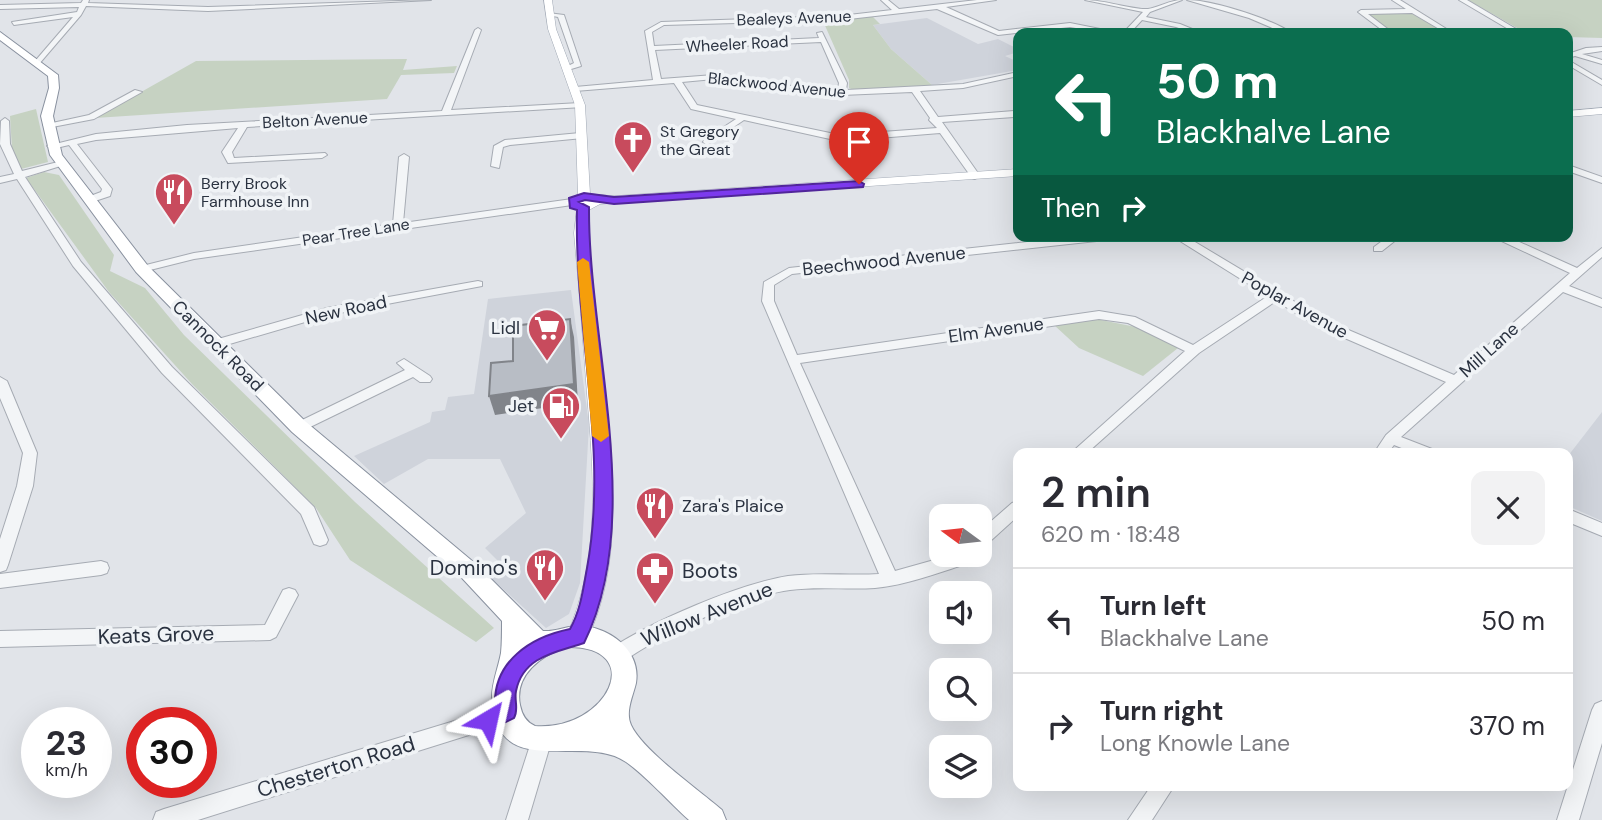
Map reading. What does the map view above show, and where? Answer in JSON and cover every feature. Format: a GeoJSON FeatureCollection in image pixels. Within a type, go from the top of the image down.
{"type":"FeatureCollection","features":[{"type":"Feature","properties":{"kind":"highway"},"geometry":{"type":"LineString","coordinates":[[0,35],[15,49],[39,62]]}},
{"type":"Feature","properties":{"kind":"highway","name":"Cannock Road"},"geometry":{"type":"LineString","coordinates":[[39,62],[49,70],[55,82],[47,107],[47,125],[52,146],[62,164],[142,269],[299,427],[468,571],[536,640],[547,643]]}},
{"type":"Feature","properties":{"kind":"highway"},"geometry":{"type":"LineString","coordinates":[[514,617],[514,651],[506,711],[519,729],[542,739],[598,740],[634,750]]}},
{"type":"Feature","properties":{"kind":"highway"},"geometry":{"type":"LineString","coordinates":[[508,682],[520,662],[547,643],[577,636],[603,643],[622,663],[624,681],[616,722],[634,750],[711,820]]}},
{"type":"Feature","properties":{"kind":"highway"},"geometry":{"type":"LineString","coordinates":[[572,738],[597,726],[618,703]]}},
{"type":"Feature","properties":{"kind":"main road"},"geometry":{"type":"LineString","coordinates":[[548,0],[554,37],[580,105],[584,202],[580,221],[604,487],[604,524],[589,613],[577,636]]}},
{"type":"Feature","properties":{"kind":"main road"},"geometry":{"type":"LineString","coordinates":[[1573,114],[1599,113]]}},
{"type":"Feature","properties":{"kind":"main road"},"geometry":{"type":"LineString","coordinates":[[584,202],[1013,172]]}},
{"type":"Feature","properties":{"kind":"street"},"geometry":{"type":"LineString","coordinates":[[4,8],[27,0]]}},
{"type":"Feature","properties":{"kind":"street"},"geometry":{"type":"LineString","coordinates":[[4,8],[85,2],[208,9],[428,0]]}},
{"type":"Feature","properties":{"kind":"street"},"geometry":{"type":"LineString","coordinates":[[884,0],[898,12]]}},
{"type":"Feature","properties":{"kind":"street","name":"Bealeys Avenue"},"geometry":{"type":"LineString","coordinates":[[650,48],[648,31],[663,23],[815,19],[993,0]]}},
{"type":"Feature","properties":{"kind":"street"},"geometry":{"type":"LineString","coordinates":[[1088,0],[1148,11]]}},
{"type":"Feature","properties":{"kind":"street"},"geometry":{"type":"LineString","coordinates":[[1131,28],[1148,11],[1179,0],[1235,16],[1265,28]]}},
{"type":"Feature","properties":{"kind":"street"},"geometry":{"type":"LineString","coordinates":[[1190,0],[1251,17],[1277,28]]}},
{"type":"Feature","properties":{"kind":"street"},"geometry":{"type":"LineString","coordinates":[[1395,0],[1441,28]]}},
{"type":"Feature","properties":{"kind":"street"},"geometry":{"type":"LineString","coordinates":[[1462,0],[1511,28]]}},
{"type":"Feature","properties":{"kind":"street"},"geometry":{"type":"LineString","coordinates":[[39,62],[79,14],[85,2]]}},
{"type":"Feature","properties":{"kind":"street"},"geometry":{"type":"LineString","coordinates":[[937,6],[998,33],[1013,31]]}},
{"type":"Feature","properties":{"kind":"street"},"geometry":{"type":"LineString","coordinates":[[1383,28],[1361,12],[1412,11]]}},
{"type":"Feature","properties":{"kind":"street"},"geometry":{"type":"LineString","coordinates":[[13,23],[79,14]]}},
{"type":"Feature","properties":{"kind":"street"},"geometry":{"type":"LineString","coordinates":[[1140,18],[1186,28]]}},
{"type":"Feature","properties":{"kind":"street"},"geometry":{"type":"LineString","coordinates":[[815,19],[843,83],[842,93]]}},
{"type":"Feature","properties":{"kind":"street"},"geometry":{"type":"LineString","coordinates":[[1047,28],[1076,25],[1091,28]]}},
{"type":"Feature","properties":{"kind":"street"},"geometry":{"type":"LineString","coordinates":[[446,112],[478,30]]}},
{"type":"Feature","properties":{"kind":"street","name":"Wheeler Road"},"geometry":{"type":"LineString","coordinates":[[650,48],[824,40]]}},
{"type":"Feature","properties":{"kind":"street"},"geometry":{"type":"LineString","coordinates":[[1573,54],[1600,47]]}},
{"type":"Feature","properties":{"kind":"street"},"geometry":{"type":"LineString","coordinates":[[650,48],[657,81]]}},
{"type":"Feature","properties":{"kind":"street"},"geometry":{"type":"LineString","coordinates":[[1573,55],[1602,62]]}},
{"type":"Feature","properties":{"kind":"street"},"geometry":{"type":"LineString","coordinates":[[1573,66],[1602,83]]}},
{"type":"Feature","properties":{"kind":"street","name":"Blackwood Avenue"},"geometry":{"type":"LineString","coordinates":[[575,89],[676,79],[739,79],[842,93],[986,83],[1013,75]]}},
{"type":"Feature","properties":{"kind":"street"},"geometry":{"type":"LineString","coordinates":[[676,79],[694,107],[741,119],[830,136],[854,137],[940,130]]}},
{"type":"Feature","properties":{"kind":"street"},"geometry":{"type":"LineString","coordinates":[[915,90],[933,120],[975,176]]}},
{"type":"Feature","properties":{"kind":"street"},"geometry":{"type":"LineString","coordinates":[[47,125],[91,117],[138,92]]}},
{"type":"Feature","properties":{"kind":"street","name":"Belton Avenue"},"geometry":{"type":"LineString","coordinates":[[52,146],[157,130],[245,123],[580,105]]}},
{"type":"Feature","properties":{"kind":"street"},"geometry":{"type":"LineString","coordinates":[[933,120],[1013,114]]}},
{"type":"Feature","properties":{"kind":"street"},"geometry":{"type":"LineString","coordinates":[[707,142],[741,119]]}},
{"type":"Feature","properties":{"kind":"street"},"geometry":{"type":"LineString","coordinates":[[5,121],[5,144],[19,175],[77,264],[167,370],[309,511],[320,540]]}},
{"type":"Feature","properties":{"kind":"street"},"geometry":{"type":"LineString","coordinates":[[245,123],[227,152],[231,161],[326,155]]}},
{"type":"Feature","properties":{"kind":"street"},"geometry":{"type":"LineString","coordinates":[[496,166],[499,146],[508,142],[580,136]]}},
{"type":"Feature","properties":{"kind":"street"},"geometry":{"type":"LineString","coordinates":[[71,142],[107,189],[106,194],[89,200]]}},
{"type":"Feature","properties":{"kind":"street"},"geometry":{"type":"LineString","coordinates":[[398,225],[404,157]]}},
{"type":"Feature","properties":{"kind":"street"},"geometry":{"type":"LineString","coordinates":[[0,180],[62,164]]}},
{"type":"Feature","properties":{"kind":"street"},"geometry":{"type":"LineString","coordinates":[[1573,170],[1602,180]]}},
{"type":"Feature","properties":{"kind":"street","name":"Pear Tree Lane"},"geometry":{"type":"LineString","coordinates":[[142,269],[194,256],[398,225],[584,202]]}},
{"type":"Feature","properties":{"kind":"street","name":"Beechwood Avenue"},"geometry":{"type":"LineString","coordinates":[[890,579],[792,360],[768,301],[767,290],[774,279],[789,271],[1059,242]]}},
{"type":"Feature","properties":{"kind":"street","name":"Poplar Avenue"},"geometry":{"type":"LineString","coordinates":[[1187,242],[1321,323],[1456,381]]}},
{"type":"Feature","properties":{"kind":"street"},"geometry":{"type":"LineString","coordinates":[[1378,249],[1388,242]]}},
{"type":"Feature","properties":{"kind":"street"},"geometry":{"type":"LineString","coordinates":[[1510,242],[1577,272]]}},
{"type":"Feature","properties":{"kind":"street","name":"Mill Lane"},"geometry":{"type":"LineString","coordinates":[[1384,448],[1391,438],[1602,251]]}},
{"type":"Feature","properties":{"kind":"street","name":"New Road"},"geometry":{"type":"LineString","coordinates":[[216,344],[327,312],[478,284]]}},
{"type":"Feature","properties":{"kind":"street"},"geometry":{"type":"LineString","coordinates":[[1560,287],[1602,303]]}},
{"type":"Feature","properties":{"kind":"street"},"geometry":{"type":"LineString","coordinates":[[1084,448],[1194,349],[1276,296]]}},
{"type":"Feature","properties":{"kind":"street","name":"Elm Avenue"},"geometry":{"type":"LineString","coordinates":[[792,360],[1099,315],[1131,320],[1194,349]]}},
{"type":"Feature","properties":{"kind":"street"},"geometry":{"type":"LineString","coordinates":[[299,427],[414,371]]}},
{"type":"Feature","properties":{"kind":"street"},"geometry":{"type":"LineString","coordinates":[[0,381],[5,408],[30,453],[25,486],[0,565]]}},
{"type":"Feature","properties":{"kind":"street"},"geometry":{"type":"LineString","coordinates":[[1391,438],[1415,448]]}},
{"type":"Feature","properties":{"kind":"street"},"geometry":{"type":"LineString","coordinates":[[992,530],[1013,511]]}},
{"type":"Feature","properties":{"kind":"street"},"geometry":{"type":"LineString","coordinates":[[1573,517],[1602,530]]}},
{"type":"Feature","properties":{"kind":"street","name":"Willow Avenue"},"geometry":{"type":"LineString","coordinates":[[617,655],[647,636],[763,588],[788,583],[890,579],[932,567]]}},
{"type":"Feature","properties":{"kind":"street"},"geometry":{"type":"LineString","coordinates":[[0,581],[101,568]]}},
{"type":"Feature","properties":{"kind":"street","name":"Keats Grove"},"geometry":{"type":"LineString","coordinates":[[0,639],[271,632],[289,595]]}},
{"type":"Feature","properties":{"kind":"street"},"geometry":{"type":"LineString","coordinates":[[1568,820],[1602,710]]}},
{"type":"Feature","properties":{"kind":"street","name":"Chesterton Road"},"geometry":{"type":"LineString","coordinates":[[164,820],[488,720],[506,711]]}},
{"type":"Feature","properties":{"kind":"street"},"geometry":{"type":"LineString","coordinates":[[517,820],[542,739]]}},
{"type":"Feature","properties":{"kind":"street"},"geometry":{"type":"LineString","coordinates":[[1139,820],[1159,791]]}},
{"type":"Feature","properties":{"kind":"shaded area"},"geometry":{"type":"Polygon","coordinates":[[[927,18],[978,44],[998,39],[1013,46],[1013,54],[1005,56],[1013,60],[1013,71],[932,85],[891,49],[873,25],[927,18]]]}},
{"type":"Feature","properties":{"kind":"shaded area"},"geometry":{"type":"Polygon","coordinates":[[[571,290],[589,425],[580,583],[569,614],[546,628],[491,578],[505,568],[485,548],[526,513],[500,459],[428,459],[384,484],[354,456],[430,422],[432,412],[445,410],[448,397],[474,394],[488,299],[571,290]]]}},
{"type":"Feature","properties":{"kind":"shaded area"},"geometry":{"type":"Polygon","coordinates":[[[1602,412],[1602,521],[1573,508],[1573,450],[1602,412]]]}},
{"type":"Feature","properties":{"kind":"green space"},"geometry":{"type":"Polygon","coordinates":[[[1468,0],[1602,0],[1602,38],[1573,37],[1573,28],[1517,28],[1468,0]]]}},
{"type":"Feature","properties":{"kind":"green space"},"geometry":{"type":"Polygon","coordinates":[[[1366,13],[1411,13],[1436,28],[1388,28],[1366,13]]]}},
{"type":"Feature","properties":{"kind":"green space"},"geometry":{"type":"Polygon","coordinates":[[[872,16],[880,24],[873,25],[891,49],[932,85],[856,91],[849,88],[849,80],[823,21],[872,16]]]}},
{"type":"Feature","properties":{"kind":"green space"},"geometry":{"type":"Polygon","coordinates":[[[407,59],[403,70],[457,66],[454,73],[401,75],[387,99],[95,118],[196,61],[407,59]]]}},
{"type":"Feature","properties":{"kind":"green space"},"geometry":{"type":"Polygon","coordinates":[[[36,109],[48,162],[21,169],[12,149],[10,116],[36,109]]]}},
{"type":"Feature","properties":{"kind":"green space"},"geometry":{"type":"Polygon","coordinates":[[[44,172],[59,175],[114,255],[110,271],[145,288],[184,335],[355,502],[494,628],[476,642],[350,560],[316,508],[192,384],[109,292],[26,178],[44,172]]]}},
{"type":"Feature","properties":{"kind":"green space"},"geometry":{"type":"Polygon","coordinates":[[[1096,319],[1136,327],[1178,348],[1143,376],[1079,348],[1054,325],[1096,319]]]}},
{"type":"Feature","properties":{"kind":"building","name":"Lidl"},"geometry":{"type":"Polygon","coordinates":[[[570,319],[574,384],[489,396],[491,363],[513,361],[513,326],[570,319]]]}},
{"type":"Feature","properties":{"kind":"slow traffic"},"geometry":{"type":"LineString","coordinates":[[583,262],[601,436]]}},
{"type":"Feature","properties":{"kind":"place","name":"St Gregory the Great"},"geometry":{"type":"Point","coordinates":[633,174]}},
{"type":"Feature","properties":{"kind":"place","name":"Berry Brook Farmhouse Inn"},"geometry":{"type":"Point","coordinates":[174,226]}},
{"type":"Feature","properties":{"kind":"place","name":"Lidl"},"geometry":{"type":"Point","coordinates":[547,362]}},
{"type":"Feature","properties":{"kind":"place","name":"Jet"},"geometry":{"type":"Point","coordinates":[561,440]}},
{"type":"Feature","properties":{"kind":"place","name":"Zara's Plaice"},"geometry":{"type":"Point","coordinates":[655,540]}},
{"type":"Feature","properties":{"kind":"place","name":"Domino's"},"geometry":{"type":"Point","coordinates":[545,602]}},
{"type":"Feature","properties":{"kind":"place","name":"Boots"},"geometry":{"type":"Point","coordinates":[655,605]}},
{"type":"Feature","properties":{"kind":"route"},"geometry":{"type":"LineString","coordinates":[[488,720],[506,711],[505,691],[508,682],[528,654],[547,643],[577,636],[589,613],[601,544],[604,487],[582,252],[580,221],[583,207],[574,206],[573,201],[584,196],[597,200],[614,200],[859,184]]}}]}
